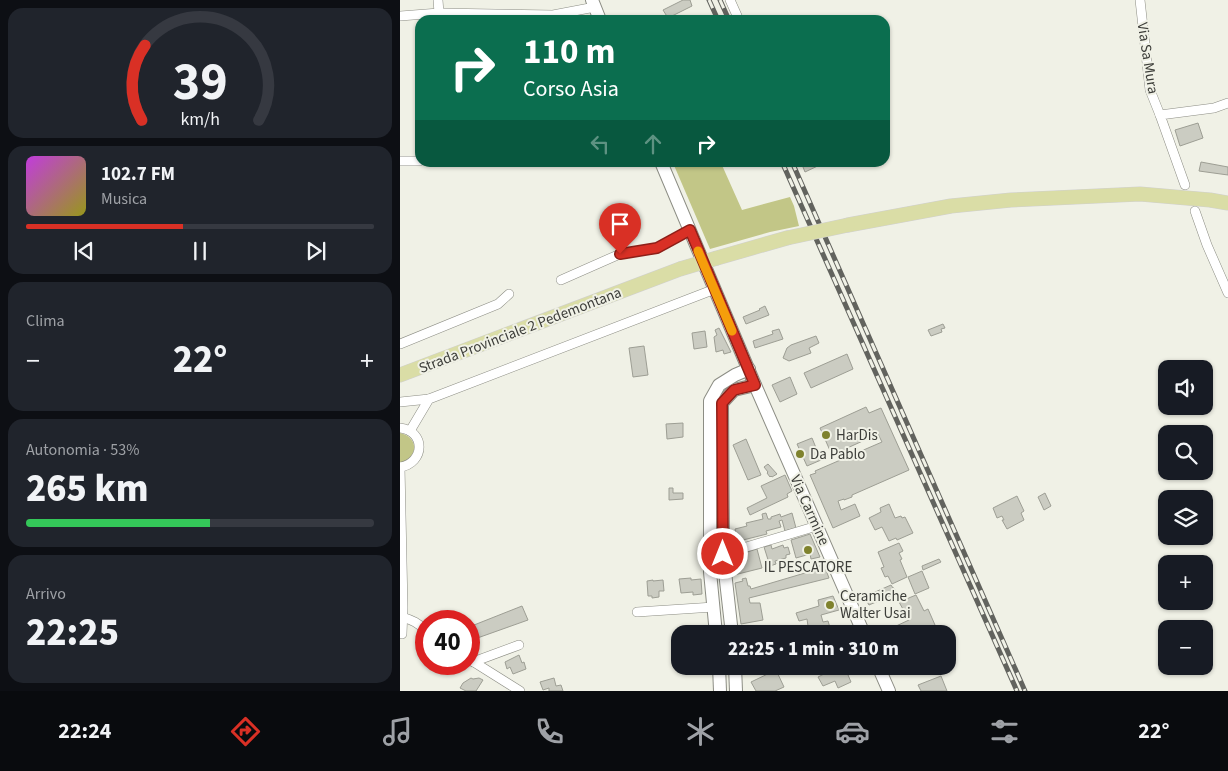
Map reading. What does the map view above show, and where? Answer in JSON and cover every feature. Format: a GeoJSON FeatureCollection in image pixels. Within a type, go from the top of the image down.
{"type":"FeatureCollection","features":[{"type":"Feature","properties":{"kind":"main road","name":"Strada Provinciale 2 Pedemontana"},"geometry":{"type":"LineString","coordinates":[[400,375],[680,269],[787,238],[848,225],[951,206],[1030,199],[1140,194],[1228,203]]}},
{"type":"Feature","properties":{"kind":"street"},"geometry":{"type":"LineString","coordinates":[[438,0],[439,13]]}},
{"type":"Feature","properties":{"kind":"street"},"geometry":{"type":"LineString","coordinates":[[730,0],[737,15]]}},
{"type":"Feature","properties":{"kind":"street","name":"Via Sa Mura"},"geometry":{"type":"LineString","coordinates":[[1140,0],[1150,90],[1185,186]]}},
{"type":"Feature","properties":{"kind":"street"},"geometry":{"type":"LineString","coordinates":[[400,16],[439,13],[553,15],[594,4]]}},
{"type":"Feature","properties":{"kind":"street"},"geometry":{"type":"LineString","coordinates":[[1160,115],[1214,108],[1228,103]]}},
{"type":"Feature","properties":{"kind":"street"},"geometry":{"type":"LineString","coordinates":[[400,162],[415,161]]}},
{"type":"Feature","properties":{"kind":"street","name":"Via Carmine"},"geometry":{"type":"LineString","coordinates":[[664,167],[720,304],[860,625]]}},
{"type":"Feature","properties":{"kind":"street"},"geometry":{"type":"LineString","coordinates":[[1194,211],[1228,293]]}},
{"type":"Feature","properties":{"kind":"street"},"geometry":{"type":"LineString","coordinates":[[561,280],[620,254],[657,248],[690,230]]}},
{"type":"Feature","properties":{"kind":"street"},"geometry":{"type":"LineString","coordinates":[[400,402],[429,399],[714,289]]}},
{"type":"Feature","properties":{"kind":"street"},"geometry":{"type":"LineString","coordinates":[[400,344],[498,304],[509,294]]}},
{"type":"Feature","properties":{"kind":"street"},"geometry":{"type":"LineString","coordinates":[[715,625],[710,572],[710,401],[719,385],[734,375],[749,369]]}},
{"type":"Feature","properties":{"kind":"street"},"geometry":{"type":"LineString","coordinates":[[731,625],[723,554],[722,403],[734,390],[755,385]]}},
{"type":"Feature","properties":{"kind":"street"},"geometry":{"type":"LineString","coordinates":[[410,431],[429,399]]}},
{"type":"Feature","properties":{"kind":"street"},"geometry":{"type":"LineString","coordinates":[[400,428],[410,431],[418,440],[419,446],[419,452],[412,463],[400,467],[402,634]]}},
{"type":"Feature","properties":{"kind":"street"},"geometry":{"type":"LineString","coordinates":[[723,554],[817,526]]}},
{"type":"Feature","properties":{"kind":"street"},"geometry":{"type":"LineString","coordinates":[[637,612],[714,608]]}},
{"type":"Feature","properties":{"kind":"street"},"geometry":{"type":"LineString","coordinates":[[402,617],[415,621]]}},
{"type":"Feature","properties":{"kind":"street"},"geometry":{"type":"LineString","coordinates":[[480,657],[519,645]]}},
{"type":"Feature","properties":{"kind":"street"},"geometry":{"type":"LineString","coordinates":[[480,666],[520,691]]}},
{"type":"Feature","properties":{"kind":"street"},"geometry":{"type":"LineString","coordinates":[[882,675],[889,691]]}},
{"type":"Feature","properties":{"kind":"street"},"geometry":{"type":"LineString","coordinates":[[720,686],[736,686]]}},
{"type":"Feature","properties":{"kind":"green space"},"geometry":{"type":"Polygon","coordinates":[[[675,167],[723,167],[742,210],[790,197],[799,226],[710,249],[675,167]]]}},
{"type":"Feature","properties":{"kind":"green space"},"geometry":{"type":"Polygon","coordinates":[[[400,433],[411,439],[414,448],[411,457],[400,463],[400,433]]]}},
{"type":"Feature","properties":{"kind":"building"},"geometry":{"type":"Polygon","coordinates":[[[683,0],[690,0],[692,6],[674,15],[666,15],[663,10],[683,0]]]}},
{"type":"Feature","properties":{"kind":"building"},"geometry":{"type":"Polygon","coordinates":[[[1198,123],[1203,138],[1180,146],[1175,130],[1198,123]]]}},
{"type":"Feature","properties":{"kind":"building"},"geometry":{"type":"Polygon","coordinates":[[[1201,162],[1228,167],[1228,175],[1199,171],[1201,162]]]}},
{"type":"Feature","properties":{"kind":"building"},"geometry":{"type":"Polygon","coordinates":[[[803,167],[816,167],[805,172],[803,167]]]}},
{"type":"Feature","properties":{"kind":"building"},"geometry":{"type":"Polygon","coordinates":[[[765,306],[769,315],[746,324],[743,317],[765,306]]]}},
{"type":"Feature","properties":{"kind":"building"},"geometry":{"type":"Polygon","coordinates":[[[943,324],[945,328],[941,329],[942,332],[931,336],[928,330],[943,324]]]}},
{"type":"Feature","properties":{"kind":"building"},"geometry":{"type":"Polygon","coordinates":[[[719,328],[731,352],[724,354],[723,350],[716,352],[714,337],[717,335],[715,330],[719,328]]]}},
{"type":"Feature","properties":{"kind":"building"},"geometry":{"type":"Polygon","coordinates":[[[779,329],[783,339],[755,348],[753,341],[773,334],[772,331],[779,329]]]}},
{"type":"Feature","properties":{"kind":"building"},"geometry":{"type":"Polygon","coordinates":[[[705,331],[707,347],[694,349],[692,333],[705,331]]]}},
{"type":"Feature","properties":{"kind":"building"},"geometry":{"type":"Polygon","coordinates":[[[816,336],[819,343],[809,348],[811,353],[789,361],[783,358],[787,348],[791,345],[816,336]]]}},
{"type":"Feature","properties":{"kind":"building"},"geometry":{"type":"Polygon","coordinates":[[[644,346],[648,375],[633,377],[629,348],[644,346]]]}},
{"type":"Feature","properties":{"kind":"building"},"geometry":{"type":"Polygon","coordinates":[[[847,354],[853,369],[811,388],[804,373],[847,354]]]}},
{"type":"Feature","properties":{"kind":"building"},"geometry":{"type":"Polygon","coordinates":[[[790,377],[797,394],[780,402],[772,385],[790,377]]]}},
{"type":"Feature","properties":{"kind":"building"},"geometry":{"type":"Polygon","coordinates":[[[866,407],[869,413],[881,408],[909,470],[852,495],[852,497],[838,501],[841,510],[855,504],[860,516],[833,528],[810,475],[816,473],[815,471],[882,442],[878,434],[832,455],[820,428],[866,407]]]}},
{"type":"Feature","properties":{"kind":"building"},"geometry":{"type":"Polygon","coordinates":[[[683,423],[683,437],[667,439],[666,424],[683,423]]]}},
{"type":"Feature","properties":{"kind":"building"},"geometry":{"type":"Polygon","coordinates":[[[812,438],[821,460],[807,466],[797,444],[812,438]]]}},
{"type":"Feature","properties":{"kind":"building"},"geometry":{"type":"Polygon","coordinates":[[[746,439],[761,475],[748,480],[733,445],[746,439]]]}},
{"type":"Feature","properties":{"kind":"building"},"geometry":{"type":"Polygon","coordinates":[[[768,464],[777,474],[772,477],[770,477],[764,467],[768,464]]]}},
{"type":"Feature","properties":{"kind":"building"},"geometry":{"type":"Polygon","coordinates":[[[785,475],[792,491],[787,494],[788,497],[750,515],[747,508],[767,498],[761,486],[785,475]]]}},
{"type":"Feature","properties":{"kind":"building"},"geometry":{"type":"Polygon","coordinates":[[[669,488],[673,488],[673,493],[683,493],[683,499],[669,500],[669,488]]]}},
{"type":"Feature","properties":{"kind":"building"},"geometry":{"type":"Polygon","coordinates":[[[1045,493],[1051,506],[1044,510],[1038,497],[1045,493]]]}},
{"type":"Feature","properties":{"kind":"building"},"geometry":{"type":"Polygon","coordinates":[[[1017,496],[1024,511],[1021,513],[1024,520],[1007,529],[1002,516],[997,518],[993,508],[1017,496]]]}},
{"type":"Feature","properties":{"kind":"building"},"geometry":{"type":"Polygon","coordinates":[[[889,504],[895,518],[905,517],[913,533],[897,540],[896,538],[889,541],[882,527],[875,530],[869,518],[881,512],[880,508],[889,504]]]}},
{"type":"Feature","properties":{"kind":"building"},"geometry":{"type":"Polygon","coordinates":[[[766,513],[768,519],[771,519],[771,517],[780,514],[781,517],[792,513],[796,528],[785,531],[782,520],[779,521],[781,527],[766,531],[767,534],[738,542],[735,529],[747,526],[746,523],[763,519],[762,514],[766,513]]]}},
{"type":"Feature","properties":{"kind":"building"},"geometry":{"type":"Polygon","coordinates":[[[810,534],[820,557],[811,559],[810,554],[796,558],[791,540],[810,534]]]}},
{"type":"Feature","properties":{"kind":"building"},"geometry":{"type":"Polygon","coordinates":[[[899,543],[903,551],[899,553],[902,559],[900,560],[907,577],[892,584],[888,576],[885,577],[881,568],[884,567],[878,552],[899,543]]]}},
{"type":"Feature","properties":{"kind":"building"},"geometry":{"type":"Polygon","coordinates":[[[771,545],[772,549],[783,545],[784,548],[788,547],[790,554],[786,555],[786,558],[775,561],[776,564],[770,566],[764,547],[771,545]]]}},
{"type":"Feature","properties":{"kind":"building"},"geometry":{"type":"Polygon","coordinates":[[[757,549],[762,568],[734,575],[731,557],[757,549]]]}},
{"type":"Feature","properties":{"kind":"building"},"geometry":{"type":"Polygon","coordinates":[[[939,559],[941,562],[923,570],[922,566],[939,559]]]}},
{"type":"Feature","properties":{"kind":"building"},"geometry":{"type":"Polygon","coordinates":[[[824,565],[829,578],[749,598],[750,603],[760,603],[763,620],[741,624],[735,583],[746,578],[751,589],[815,570],[814,567],[824,565]]]}},
{"type":"Feature","properties":{"kind":"building"},"geometry":{"type":"Polygon","coordinates":[[[922,571],[929,588],[915,594],[908,577],[922,571]]]}},
{"type":"Feature","properties":{"kind":"building"},"geometry":{"type":"Polygon","coordinates":[[[691,578],[691,580],[701,579],[702,594],[693,595],[693,592],[681,593],[679,579],[691,578]]]}},
{"type":"Feature","properties":{"kind":"building"},"geometry":{"type":"Polygon","coordinates":[[[663,580],[664,591],[659,591],[659,597],[652,598],[652,596],[648,596],[647,581],[663,580]]]}},
{"type":"Feature","properties":{"kind":"building"},"geometry":{"type":"Polygon","coordinates":[[[891,585],[897,593],[869,605],[866,596],[891,585]]]}},
{"type":"Feature","properties":{"kind":"building"},"geometry":{"type":"Polygon","coordinates":[[[916,595],[924,611],[928,609],[935,625],[898,625],[909,620],[899,602],[916,595]]]}},
{"type":"Feature","properties":{"kind":"building"},"geometry":{"type":"Polygon","coordinates":[[[833,596],[839,610],[821,615],[823,622],[828,621],[829,625],[808,625],[807,619],[799,621],[796,613],[819,606],[818,600],[833,596]]]}},
{"type":"Feature","properties":{"kind":"building"},"geometry":{"type":"Polygon","coordinates":[[[522,606],[528,620],[480,637],[480,623],[522,606]]]}},
{"type":"Feature","properties":{"kind":"building"},"geometry":{"type":"Polygon","coordinates":[[[519,655],[526,669],[513,674],[510,667],[507,669],[505,662],[519,655]]]}},
{"type":"Feature","properties":{"kind":"building"},"geometry":{"type":"Polygon","coordinates":[[[766,675],[778,675],[784,687],[775,691],[756,691],[751,682],[766,675]]]}},
{"type":"Feature","properties":{"kind":"building"},"geometry":{"type":"Polygon","coordinates":[[[822,675],[848,675],[851,682],[838,688],[835,681],[823,686],[818,677],[822,675]]]}},
{"type":"Feature","properties":{"kind":"building"},"geometry":{"type":"Polygon","coordinates":[[[941,676],[947,691],[921,691],[918,685],[941,676]]]}},
{"type":"Feature","properties":{"kind":"building"},"geometry":{"type":"Polygon","coordinates":[[[471,678],[483,680],[476,691],[466,691],[460,688],[463,683],[471,678]]]}},
{"type":"Feature","properties":{"kind":"building"},"geometry":{"type":"Polygon","coordinates":[[[554,678],[556,686],[561,685],[563,691],[549,691],[549,688],[543,690],[540,682],[554,678]]]}},
{"type":"Feature","properties":{"kind":"railway"},"geometry":{"type":"LineString","coordinates":[[709,0],[716,15]]}},
{"type":"Feature","properties":{"kind":"railway"},"geometry":{"type":"LineString","coordinates":[[720,0],[727,15]]}},
{"type":"Feature","properties":{"kind":"railway"},"geometry":{"type":"LineString","coordinates":[[784,167],[1017,691]]}},
{"type":"Feature","properties":{"kind":"railway"},"geometry":{"type":"LineString","coordinates":[[794,167],[1025,691]]}},
{"type":"Feature","properties":{"kind":"slow traffic"},"geometry":{"type":"LineString","coordinates":[[698,251],[732,331]]}},
{"type":"Feature","properties":{"kind":"place","name":"HarDis"},"geometry":{"type":"Point","coordinates":[826,435]}},
{"type":"Feature","properties":{"kind":"place","name":"Da Pablo"},"geometry":{"type":"Point","coordinates":[800,454]}},
{"type":"Feature","properties":{"kind":"place","name":"IL PESCATORE"},"geometry":{"type":"Point","coordinates":[808,550]}},
{"type":"Feature","properties":{"kind":"place","name":"Ceramiche Walter Usai"},"geometry":{"type":"Point","coordinates":[830,605]}},
{"type":"Feature","properties":{"kind":"route"},"geometry":{"type":"LineString","coordinates":[[620,254],[657,248],[690,230],[755,385],[734,390],[722,403],[723,554]]}}]}
